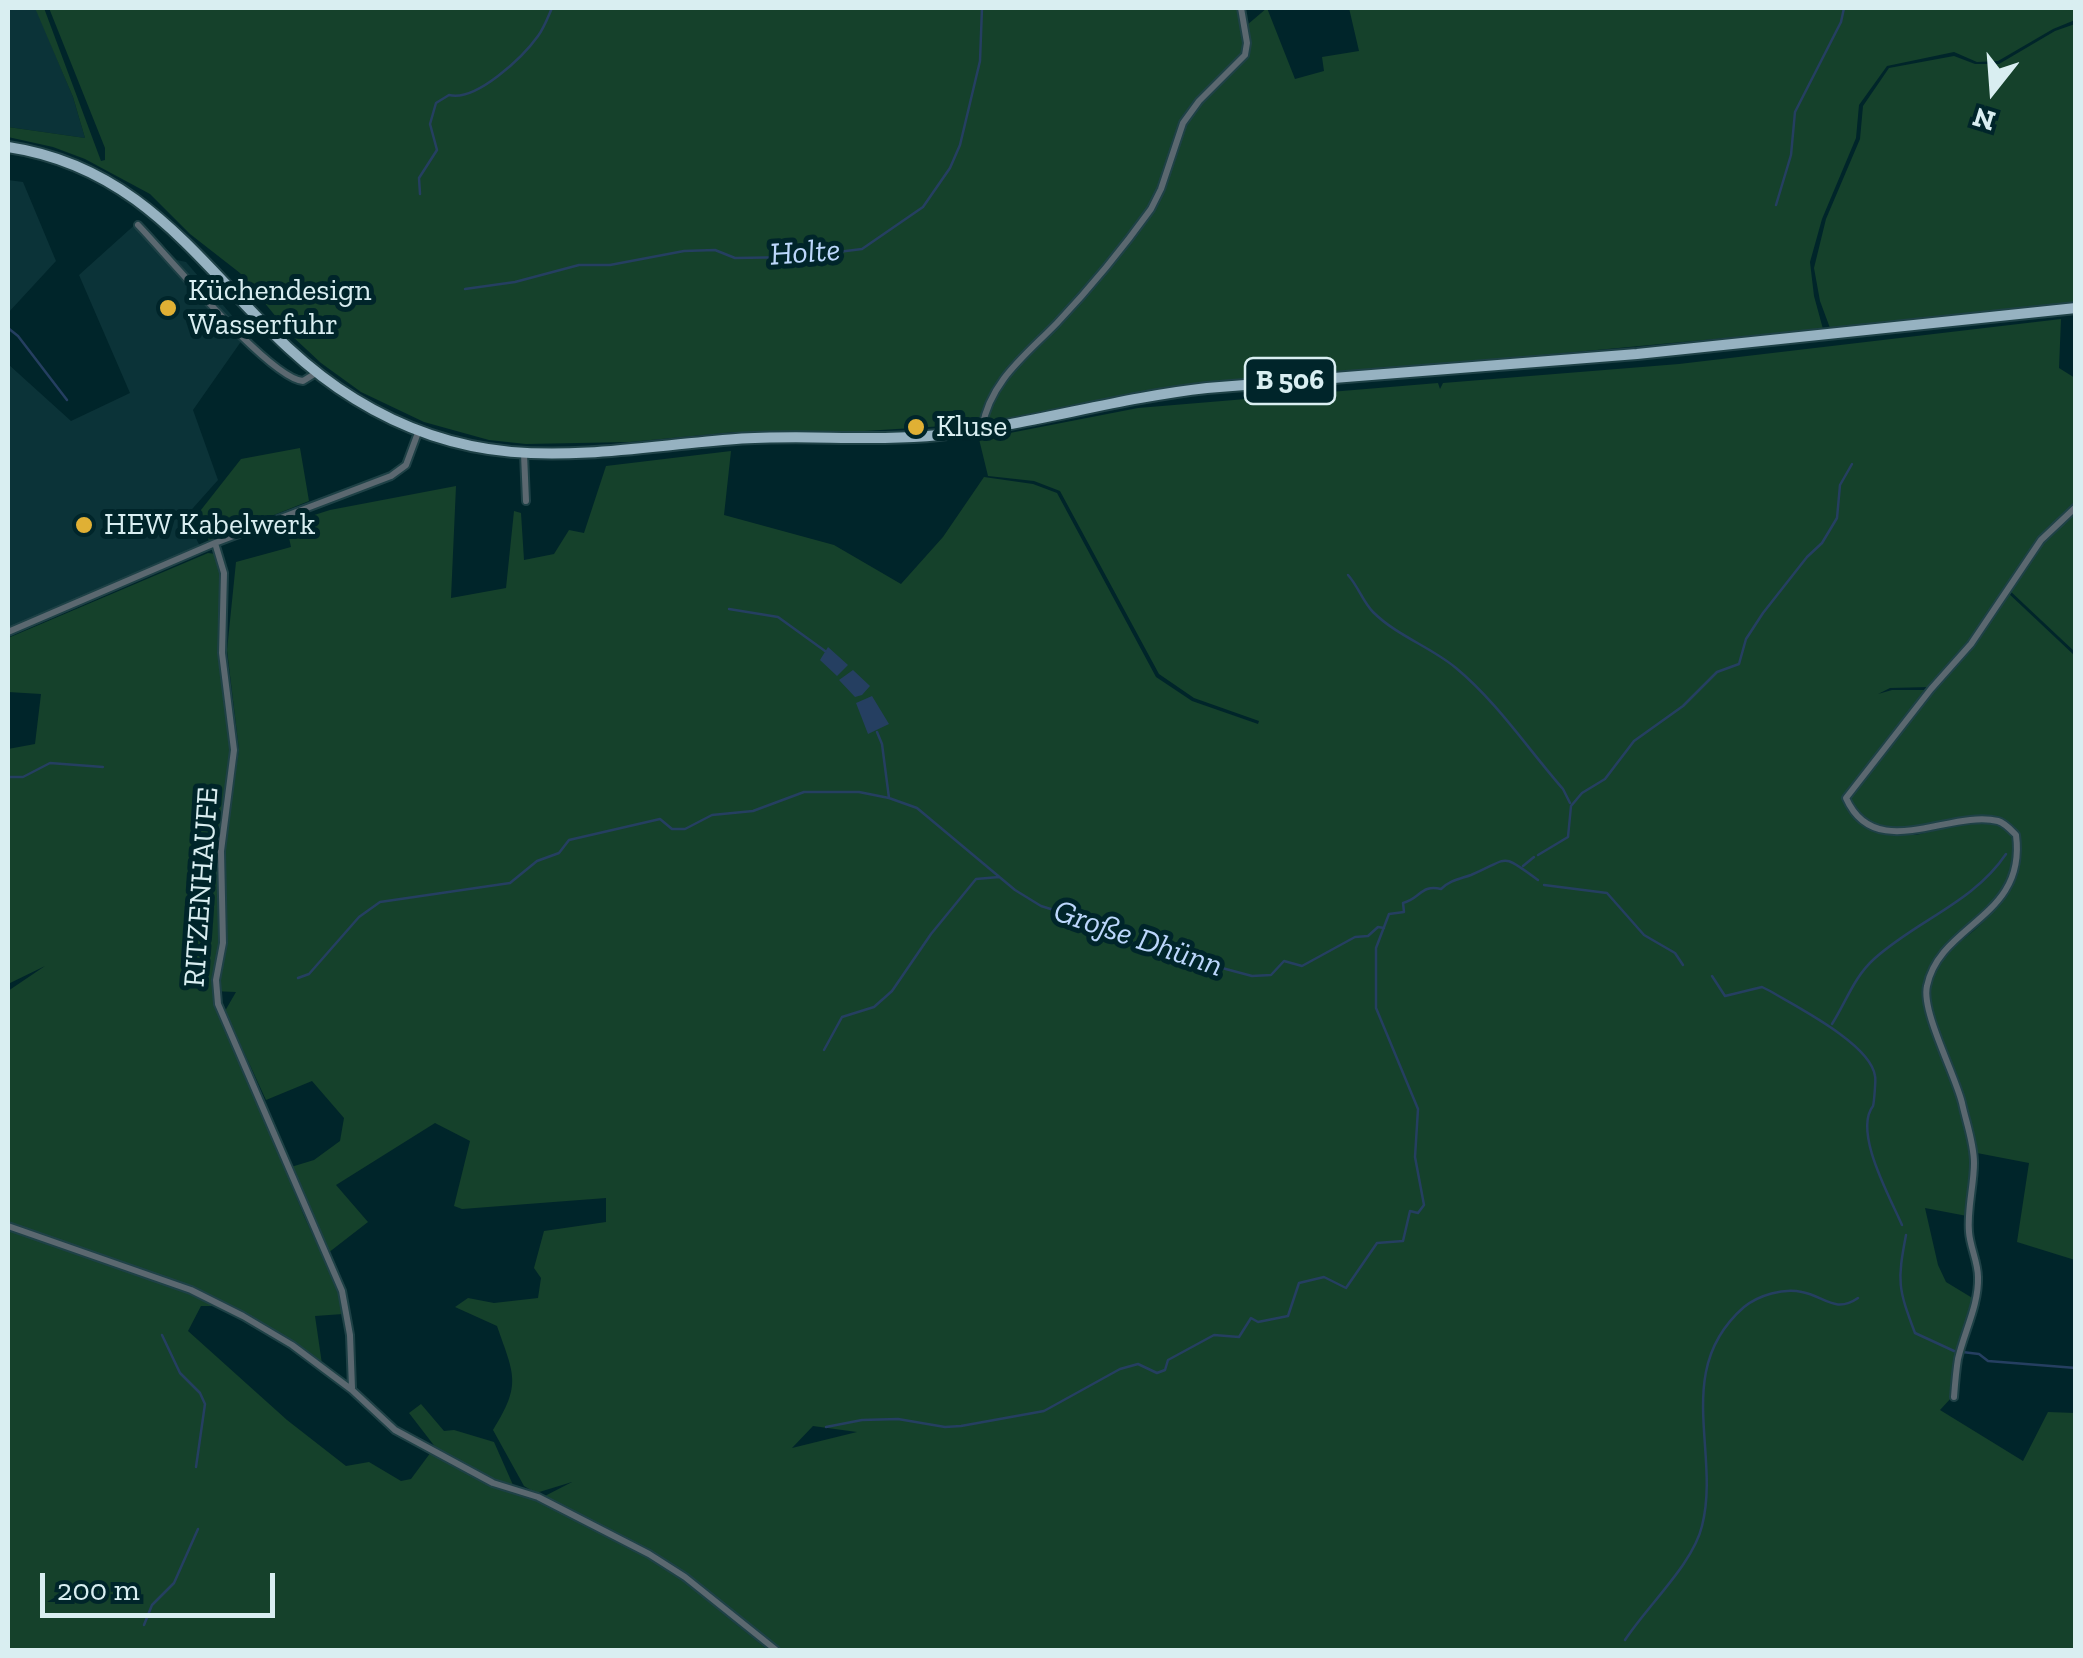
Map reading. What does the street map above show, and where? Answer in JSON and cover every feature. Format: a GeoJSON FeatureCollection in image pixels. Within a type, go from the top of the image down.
{"type":"FeatureCollection","features":[{"type":"Feature","properties":{"kind":"main road","name":"B 506"},"geometry":{"type":"LineString","coordinates":[[8,146],[66,162],[132,196],[178,232],[278,339],[316,373],[358,402],[458,443],[524,454],[599,453],[758,438],[918,437],[1138,396],[1206,388],[1637,354],[2076,308]]}},
{"type":"Feature","properties":{"kind":"street"},"geometry":{"type":"LineString","coordinates":[[982,428],[984,415],[1006,373],[1058,322],[1151,209],[1162,189],[1183,123],[1199,100],[1245,55],[1248,43],[1242,8]]}},
{"type":"Feature","properties":{"kind":"street"},"geometry":{"type":"LineString","coordinates":[[138,225],[237,333],[289,377],[303,381],[316,373]]}},
{"type":"Feature","properties":{"kind":"street"},"geometry":{"type":"LineString","coordinates":[[8,632],[402,470],[419,430]]}},
{"type":"Feature","properties":{"kind":"street"},"geometry":{"type":"LineString","coordinates":[[524,454],[526,501]]}},
{"type":"Feature","properties":{"kind":"street"},"geometry":{"type":"LineString","coordinates":[[1954,1397],[1958,1361],[1978,1277],[1969,1231],[1974,1158],[1956,1078],[1936,1033],[1925,991],[1932,969],[1946,949],[1978,924],[2007,888],[2019,854],[2016,835],[2001,822],[1970,819],[1916,833],[1877,827],[1854,815],[1846,798],[1971,644],[2041,540],[2076,507]]}},
{"type":"Feature","properties":{"kind":"street","name":"RITZENHAUFE"},"geometry":{"type":"LineString","coordinates":[[215,544],[224,573],[222,653],[234,750],[221,851],[224,942],[216,980],[218,1004],[342,1291],[350,1336],[352,1390]]}},
{"type":"Feature","properties":{"kind":"street"},"geometry":{"type":"LineString","coordinates":[[8,1226],[191,1290],[244,1316],[292,1345],[352,1390],[396,1430],[494,1483],[538,1498],[649,1554],[776,1650]]}},
{"type":"Feature","properties":{"kind":"shaded area"},"geometry":{"type":"Polygon","coordinates":[[[8,8],[36,8],[73,97],[85,138],[8,127],[8,8]]]}},
{"type":"Feature","properties":{"kind":"shaded area"},"geometry":{"type":"Polygon","coordinates":[[[8,180],[23,182],[56,261],[8,313],[8,180]]]}},
{"type":"Feature","properties":{"kind":"shaded area"},"geometry":{"type":"Polygon","coordinates":[[[139,221],[177,260],[186,262],[247,333],[193,410],[218,480],[185,517],[203,552],[8,630],[8,364],[71,421],[130,393],[79,275],[139,221]]]}},
{"type":"Feature","properties":{"kind":"green space"},"geometry":{"type":"Polygon","coordinates":[[[35,8],[44,8],[101,161],[105,160],[105,148],[49,8],[1240,8],[1244,46],[1223,78],[1226,79],[1246,56],[1247,25],[1267,8],[1295,79],[1324,71],[1322,57],[1359,51],[1349,8],[2075,8],[2075,20],[1998,61],[1977,62],[1954,52],[1887,66],[1859,105],[1856,138],[1822,219],[1810,262],[1823,329],[1198,387],[1132,395],[986,423],[1010,366],[976,424],[526,444],[489,440],[424,422],[361,392],[291,335],[240,273],[190,234],[150,194],[85,159],[8,137],[8,127],[85,138],[73,97],[35,8]]]}},
{"type":"Feature","properties":{"kind":"green space"},"geometry":{"type":"Polygon","coordinates":[[[2075,24],[2075,302],[1830,328],[1814,268],[1826,219],[1860,139],[1863,106],[1889,68],[1954,56],[1975,64],[1999,64],[2055,31],[2075,24]]]}},
{"type":"Feature","properties":{"kind":"green space"},"geometry":{"type":"Polygon","coordinates":[[[2061,319],[2059,368],[2075,378],[2075,505],[2040,539],[1970,643],[1930,687],[1890,688],[1878,694],[1928,690],[1854,781],[1845,800],[1852,816],[1874,830],[1916,835],[1972,821],[2001,824],[2015,845],[2016,865],[2007,885],[1937,959],[1925,990],[1929,1016],[1960,1097],[1972,1161],[1967,1216],[1925,1208],[1938,1265],[1946,1282],[1974,1299],[1952,1397],[1940,1410],[2023,1461],[2048,1412],[2075,1413],[2075,1650],[780,1650],[686,1574],[652,1552],[543,1497],[572,1482],[536,1493],[524,1486],[493,1430],[511,1390],[508,1356],[497,1326],[455,1307],[468,1298],[494,1303],[538,1298],[541,1278],[534,1268],[544,1231],[606,1222],[606,1198],[462,1209],[454,1206],[470,1141],[435,1123],[336,1185],[368,1222],[328,1253],[291,1167],[314,1160],[340,1141],[344,1118],[312,1081],[266,1100],[225,1011],[236,992],[212,991],[338,1290],[343,1314],[315,1316],[322,1364],[223,1306],[201,1306],[188,1331],[287,1420],[346,1466],[369,1462],[401,1481],[411,1479],[431,1452],[492,1486],[534,1499],[650,1559],[768,1650],[8,1650],[8,991],[45,966],[8,984],[8,749],[35,744],[41,694],[8,692],[8,638],[208,553],[216,554],[220,574],[220,653],[231,750],[217,851],[195,874],[224,866],[223,850],[239,750],[227,650],[236,562],[291,547],[286,524],[330,510],[456,486],[451,598],[506,588],[514,511],[521,513],[524,560],[554,554],[569,530],[584,533],[606,466],[731,451],[724,515],[834,545],[901,584],[943,537],[984,477],[1033,484],[1057,493],[1156,677],[1192,701],[1258,724],[1259,721],[1194,698],[1159,674],[1060,491],[1034,481],[988,476],[979,439],[1138,408],[1438,383],[1440,389],[1443,383],[1679,364],[2061,319]],[[813,1426],[792,1448],[857,1432],[813,1426]]]}},
{"type":"Feature","properties":{"kind":"green space"},"geometry":{"type":"Polygon","coordinates":[[[300,448],[309,501],[209,541],[197,515],[241,459],[300,448]]]}},
{"type":"Feature","properties":{"kind":"green space"},"geometry":{"type":"Polygon","coordinates":[[[2075,510],[2075,652],[2008,589],[2042,541],[2075,510]]]}},
{"type":"Feature","properties":{"kind":"green space"},"geometry":{"type":"Polygon","coordinates":[[[2006,591],[2075,656],[2075,1260],[2017,1242],[2029,1163],[1977,1153],[1961,1086],[1929,1001],[1933,975],[1941,959],[1985,919],[2008,888],[2019,858],[2017,838],[2003,820],[1983,818],[1909,829],[1886,827],[1855,814],[1849,796],[1941,682],[2006,591]]]}},
{"type":"Feature","properties":{"kind":"green space"},"geometry":{"type":"Polygon","coordinates":[[[421,1404],[444,1431],[454,1430],[494,1442],[513,1485],[496,1481],[436,1448],[409,1413],[421,1404]]]}},
{"type":"Feature","properties":{"kind":"water"},"geometry":{"type":"Polygon","coordinates":[[[828,647],[848,665],[837,676],[820,660],[828,647]]]}},
{"type":"Feature","properties":{"kind":"water"},"geometry":{"type":"Polygon","coordinates":[[[853,670],[870,686],[855,697],[839,680],[853,670]]]}},
{"type":"Feature","properties":{"kind":"water"},"geometry":{"type":"Polygon","coordinates":[[[872,696],[889,724],[868,734],[856,703],[872,696]]]}},
{"type":"Feature","properties":{"kind":"waterway"},"geometry":{"type":"LineString","coordinates":[[420,194],[419,178],[437,150],[430,124],[436,103],[449,95],[472,92],[498,76],[531,45],[552,8]]}},
{"type":"Feature","properties":{"kind":"waterway","name":"Holte"},"geometry":{"type":"LineString","coordinates":[[465,289],[515,282],[579,265],[610,265],[684,251],[715,250],[735,258],[798,257],[862,249],[923,207],[950,168],[960,145],[980,61],[982,8]]}},
{"type":"Feature","properties":{"kind":"waterway"},"geometry":{"type":"LineString","coordinates":[[1776,205],[1791,155],[1795,112],[1841,22],[1844,8]]}},
{"type":"Feature","properties":{"kind":"waterway"},"geometry":{"type":"LineString","coordinates":[[8,328],[67,400]]}},
{"type":"Feature","properties":{"kind":"waterway"},"geometry":{"type":"LineString","coordinates":[[1538,855],[1568,837],[1571,806],[1582,793],[1605,779],[1634,741],[1683,706],[1717,672],[1739,664],[1746,639],[1763,613],[1822,543],[1837,518],[1840,485],[1852,464]]}},
{"type":"Feature","properties":{"kind":"waterway"},"geometry":{"type":"LineString","coordinates":[[1348,575],[1369,608],[1382,620],[1471,681],[1512,726],[1570,803]]}},
{"type":"Feature","properties":{"kind":"waterway"},"geometry":{"type":"LineString","coordinates":[[729,609],[778,617],[825,651]]}},
{"type":"Feature","properties":{"kind":"waterway"},"geometry":{"type":"LineString","coordinates":[[877,732],[889,798]]}},
{"type":"Feature","properties":{"kind":"waterway"},"geometry":{"type":"LineString","coordinates":[[8,777],[23,777],[50,763],[103,767]]}},
{"type":"Feature","properties":{"kind":"waterway","name":"Große Dhünn"},"geometry":{"type":"LineString","coordinates":[[298,978],[309,974],[359,917],[380,902],[510,883],[537,861],[559,853],[569,840],[660,819],[672,829],[685,829],[712,815],[753,811],[804,792],[859,792],[917,808],[1015,890],[1041,906],[1136,945],[1252,976],[1271,975],[1284,961],[1302,966],[1355,937],[1384,928]]}},
{"type":"Feature","properties":{"kind":"waterway"},"geometry":{"type":"LineString","coordinates":[[1832,1024],[1874,959],[1978,886],[2006,854]]}},
{"type":"Feature","properties":{"kind":"waterway"},"geometry":{"type":"LineString","coordinates":[[1523,866],[1534,857]]}},
{"type":"Feature","properties":{"kind":"waterway"},"geometry":{"type":"LineString","coordinates":[[826,1427],[898,1419],[961,1426],[1044,1411],[1120,1369],[1138,1364],[1157,1373],[1165,1370],[1168,1360],[1214,1335],[1239,1337],[1251,1318],[1258,1322],[1288,1316],[1299,1283],[1324,1277],[1346,1288],[1377,1243],[1403,1241],[1410,1211],[1418,1213],[1424,1205],[1415,1157],[1418,1109],[1376,1008],[1376,948],[1389,914],[1404,912],[1403,903],[1425,890],[1441,889],[1499,862],[1510,861],[1538,880]]}},
{"type":"Feature","properties":{"kind":"waterway"},"geometry":{"type":"LineString","coordinates":[[824,1050],[842,1017],[874,1007],[892,991],[976,879],[999,877]]}},
{"type":"Feature","properties":{"kind":"waterway","name":"Große Dhünn"},"geometry":{"type":"LineString","coordinates":[[1544,885],[1607,893],[1644,935],[1675,953],[1683,965]]}},
{"type":"Feature","properties":{"kind":"waterway","name":"Große Dhünn"},"geometry":{"type":"LineString","coordinates":[[1712,976],[1725,996],[1762,987],[1770,991],[1847,1039],[1870,1064],[1875,1076],[1868,1117],[1870,1148],[1902,1225]]}},
{"type":"Feature","properties":{"kind":"waterway","name":"Große Dhünn"},"geometry":{"type":"LineString","coordinates":[[1906,1235],[1901,1285],[1915,1333],[1954,1351],[1979,1354],[1988,1361],[2076,1368]]}},
{"type":"Feature","properties":{"kind":"waterway"},"geometry":{"type":"LineString","coordinates":[[1625,1640],[1679,1570],[1702,1526],[1706,1498],[1704,1384],[1710,1357],[1722,1331],[1744,1307],[1772,1294],[1802,1292],[1836,1304],[1858,1298]]}},
{"type":"Feature","properties":{"kind":"waterway"},"geometry":{"type":"LineString","coordinates":[[162,1335],[180,1373],[200,1393],[205,1404],[196,1467]]}},
{"type":"Feature","properties":{"kind":"waterway"},"geometry":{"type":"LineString","coordinates":[[144,1625],[152,1605],[174,1583],[198,1529]]}},
{"type":"Feature","properties":{"kind":"place","name":"Küchendesign Wasserfuhr"},"geometry":{"type":"Point","coordinates":[168,308]}},
{"type":"Feature","properties":{"kind":"place","name":"Kluse"},"geometry":{"type":"Point","coordinates":[916,427]}},
{"type":"Feature","properties":{"kind":"place","name":"HEW Kabelwerk"},"geometry":{"type":"Point","coordinates":[84,525]}}]}
